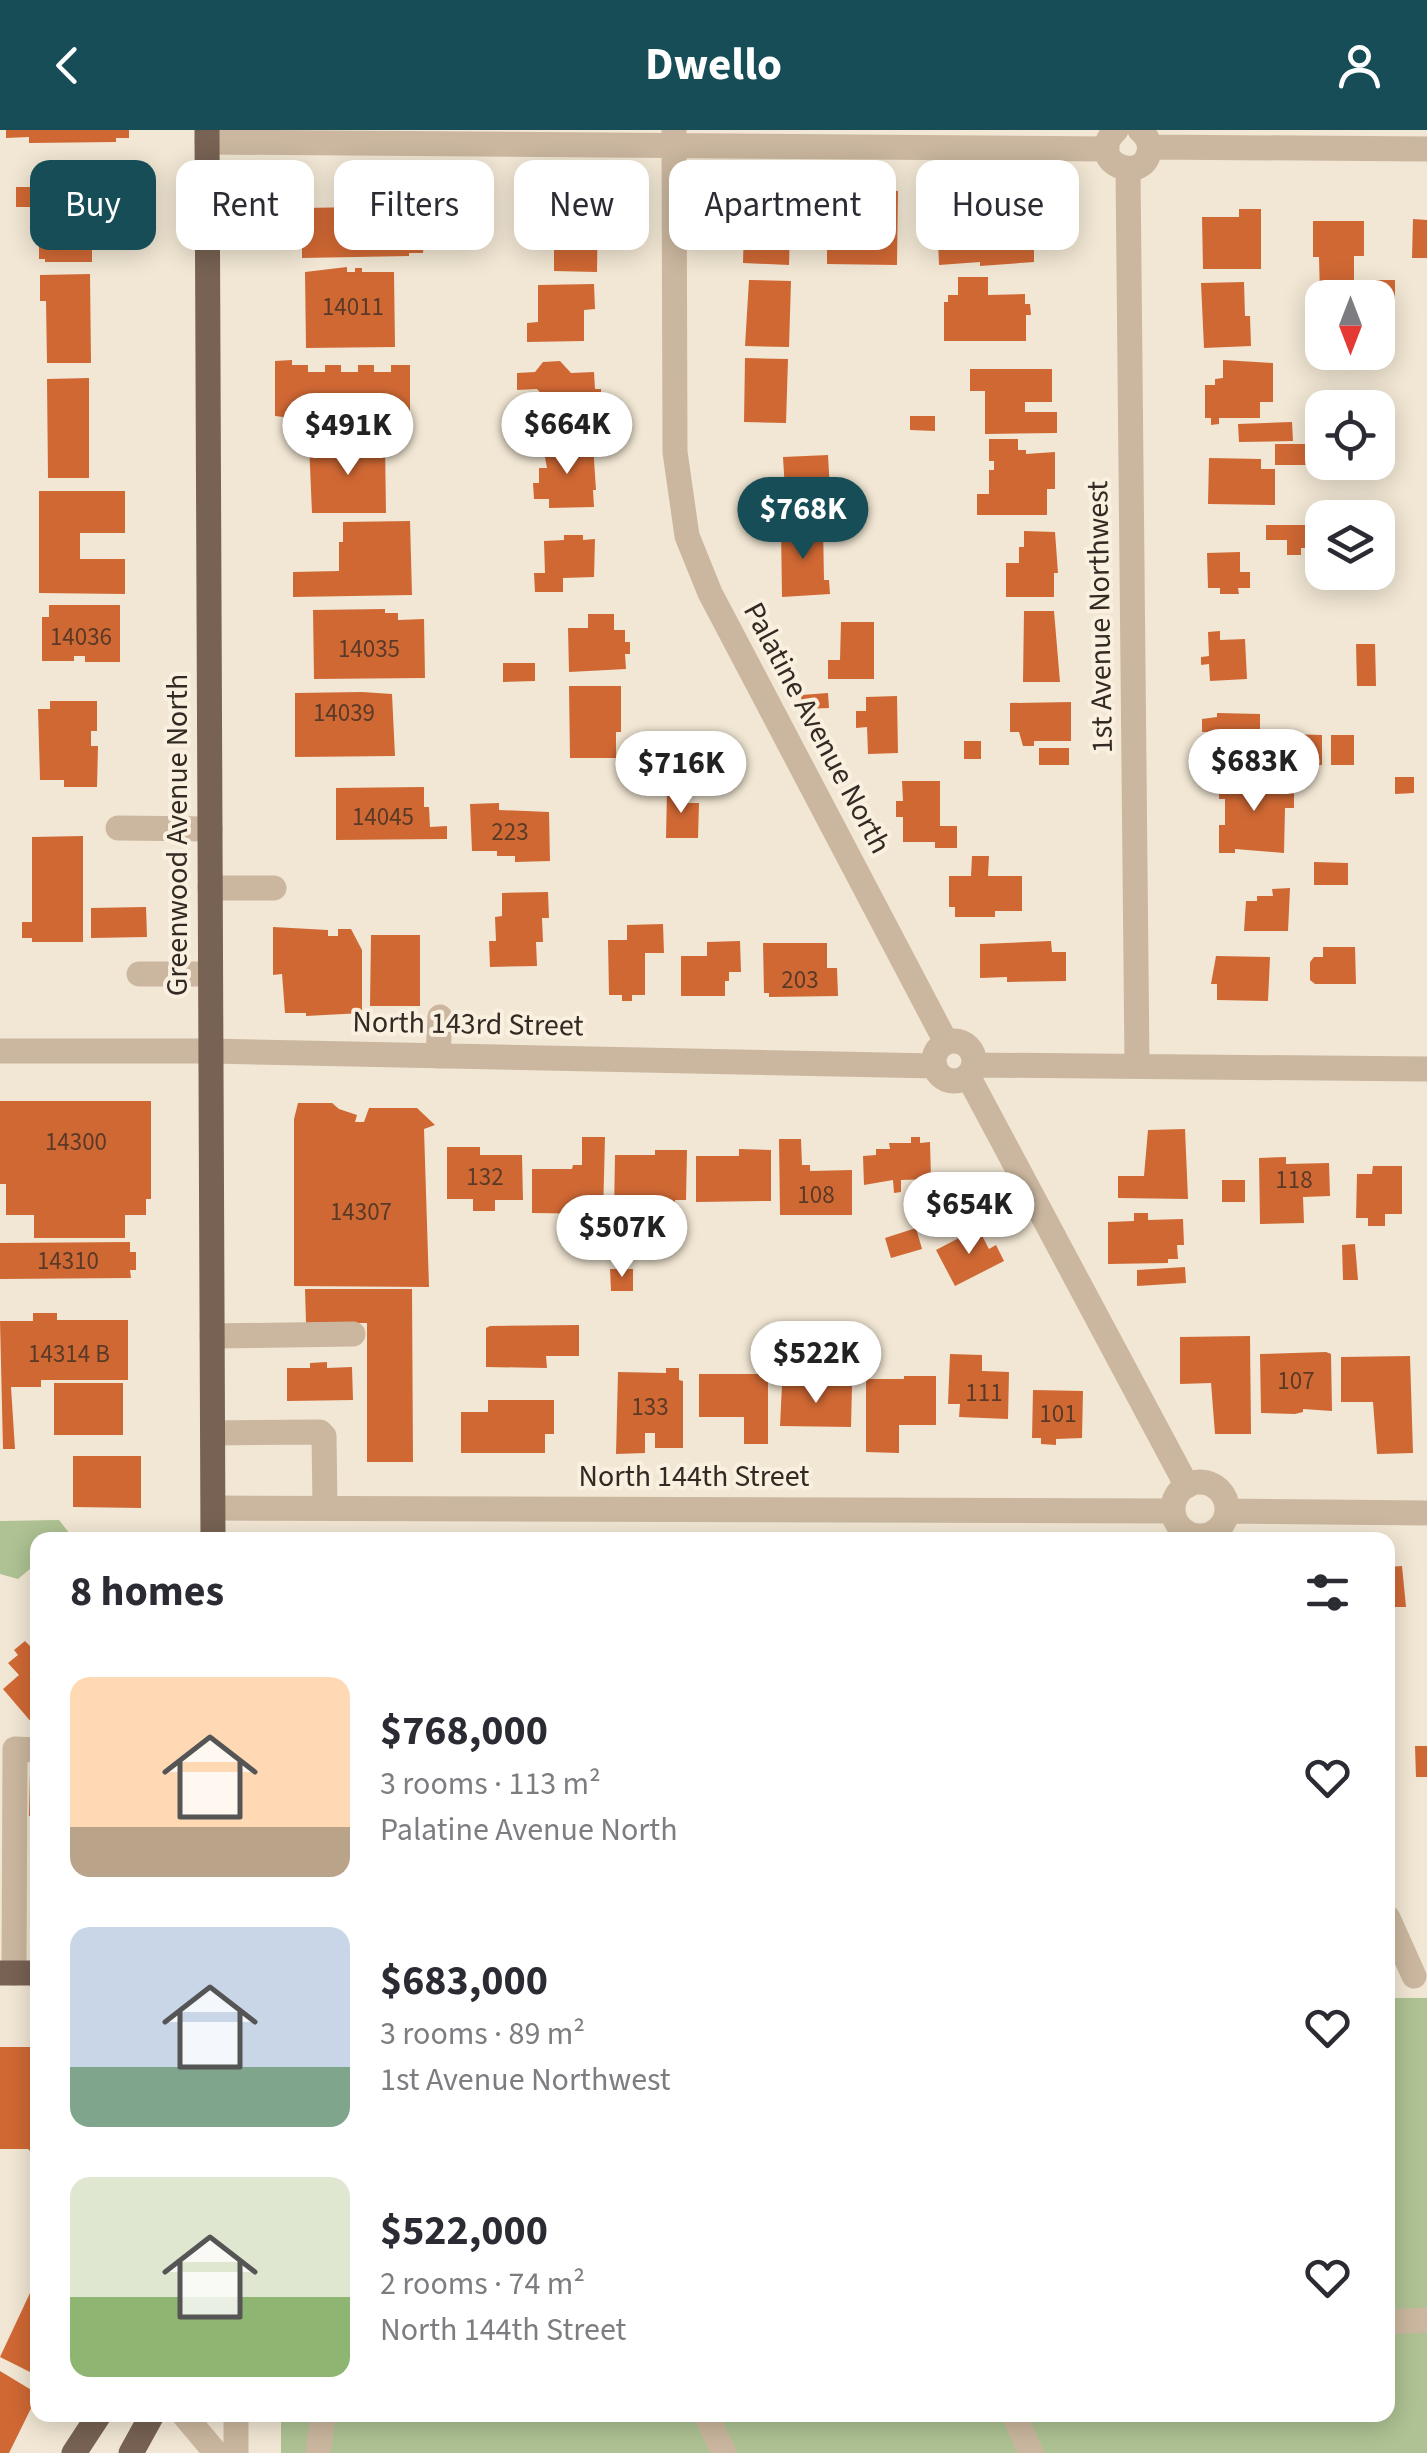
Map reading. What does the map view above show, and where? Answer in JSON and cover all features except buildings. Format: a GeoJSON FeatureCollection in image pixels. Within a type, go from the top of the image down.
{"type":"FeatureCollection","features":[{"type":"Feature","properties":{"kind":"main road","name":"Greenwood Avenue North"},"geometry":{"type":"LineString","coordinates":[[207,136],[214,1532]]}},
{"type":"Feature","properties":{"kind":"main road"},"geometry":{"type":"LineString","coordinates":[[74,2453],[94,2422]]}},
{"type":"Feature","properties":{"kind":"main road"},"geometry":{"type":"LineString","coordinates":[[131,2453],[148,2422]]}},
{"type":"Feature","properties":{"kind":"street"},"geometry":{"type":"LineString","coordinates":[[207,136],[1112,140],[1114,164],[1128,169],[1146,160],[1145,138],[1370,140],[1427,149]]}},
{"type":"Feature","properties":{"kind":"street","name":"Palatine Avenue North"},"geometry":{"type":"LineString","coordinates":[[674,138],[675,452],[687,536],[710,594],[940,1054]]}},
{"type":"Feature","properties":{"kind":"street","name":"1st Avenue Northwest"},"geometry":{"type":"LineString","coordinates":[[1128,169],[1137,1064]]}},
{"type":"Feature","properties":{"kind":"street"},"geometry":{"type":"LineString","coordinates":[[118,828],[210,829]]}},
{"type":"Feature","properties":{"kind":"street"},"geometry":{"type":"LineString","coordinates":[[210,888],[274,888]]}},
{"type":"Feature","properties":{"kind":"street"},"geometry":{"type":"LineString","coordinates":[[138,974],[210,974]]}},
{"type":"Feature","properties":{"kind":"street"},"geometry":{"type":"LineString","coordinates":[[438,1056],[440,1017]]}},
{"type":"Feature","properties":{"kind":"street","name":"North 143rd Street"},"geometry":{"type":"LineString","coordinates":[[0,1051],[68,1040],[210,1052],[438,1056],[940,1054],[949,1080],[956,1081],[971,1070]]}},
{"type":"Feature","properties":{"kind":"street"},"geometry":{"type":"LineString","coordinates":[[940,1054],[965,1043],[973,1053],[971,1070],[1187,1486]]}},
{"type":"Feature","properties":{"kind":"street"},"geometry":{"type":"LineString","coordinates":[[971,1070],[1137,1064],[1427,1068]]}},
{"type":"Feature","properties":{"kind":"street"},"geometry":{"type":"LineString","coordinates":[[212,1336],[353,1334]]}},
{"type":"Feature","properties":{"kind":"street"},"geometry":{"type":"LineString","coordinates":[[213,1433],[320,1432],[324,1436],[325,1506]]}},
{"type":"Feature","properties":{"kind":"street"},"geometry":{"type":"LineString","coordinates":[[1188,1532],[1179,1526],[1173,1512],[1177,1494],[1200,1482],[1216,1487],[1226,1502],[1227,1511],[1216,1532]]}},
{"type":"Feature","properties":{"kind":"street","name":"North 144th Street"},"geometry":{"type":"LineString","coordinates":[[214,1508],[1173,1512]]}},
{"type":"Feature","properties":{"kind":"street"},"geometry":{"type":"LineString","coordinates":[[1227,1511],[1427,1513]]}},
{"type":"Feature","properties":{"kind":"street"},"geometry":{"type":"LineString","coordinates":[[17,1973],[26,1913],[26,1867],[15,1750],[30,1750]]}},
{"type":"Feature","properties":{"kind":"street"},"geometry":{"type":"LineString","coordinates":[[1395,1930],[1421,1976],[1395,1976]]}},
{"type":"Feature","properties":{"kind":"street"},"geometry":{"type":"LineString","coordinates":[[1395,2322],[1427,2320]]}},
{"type":"Feature","properties":{"kind":"street"},"geometry":{"type":"LineString","coordinates":[[190,2422],[216,2453]]}},
{"type":"Feature","properties":{"kind":"street"},"geometry":{"type":"LineString","coordinates":[[236,2422],[236,2453]]}},
{"type":"Feature","properties":{"kind":"street"},"geometry":{"type":"LineString","coordinates":[[318,2453],[322,2422]]}},
{"type":"Feature","properties":{"kind":"street"},"geometry":{"type":"LineString","coordinates":[[709,2422],[724,2453]]}},
{"type":"Feature","properties":{"kind":"street"},"geometry":{"type":"LineString","coordinates":[[1017,2422],[1031,2453]]}},
{"type":"Feature","properties":{"kind":"green space"},"geometry":{"type":"Polygon","coordinates":[[[59,1520],[68,1532],[30,1532],[30,1569],[18,1579],[0,1574],[0,1521],[59,1520]]]}},
{"type":"Feature","properties":{"kind":"green space"},"geometry":{"type":"Polygon","coordinates":[[[1395,1998],[1427,1998],[1427,2453],[281,2453],[281,2422],[1395,2422],[1395,1998]]]}}]}
